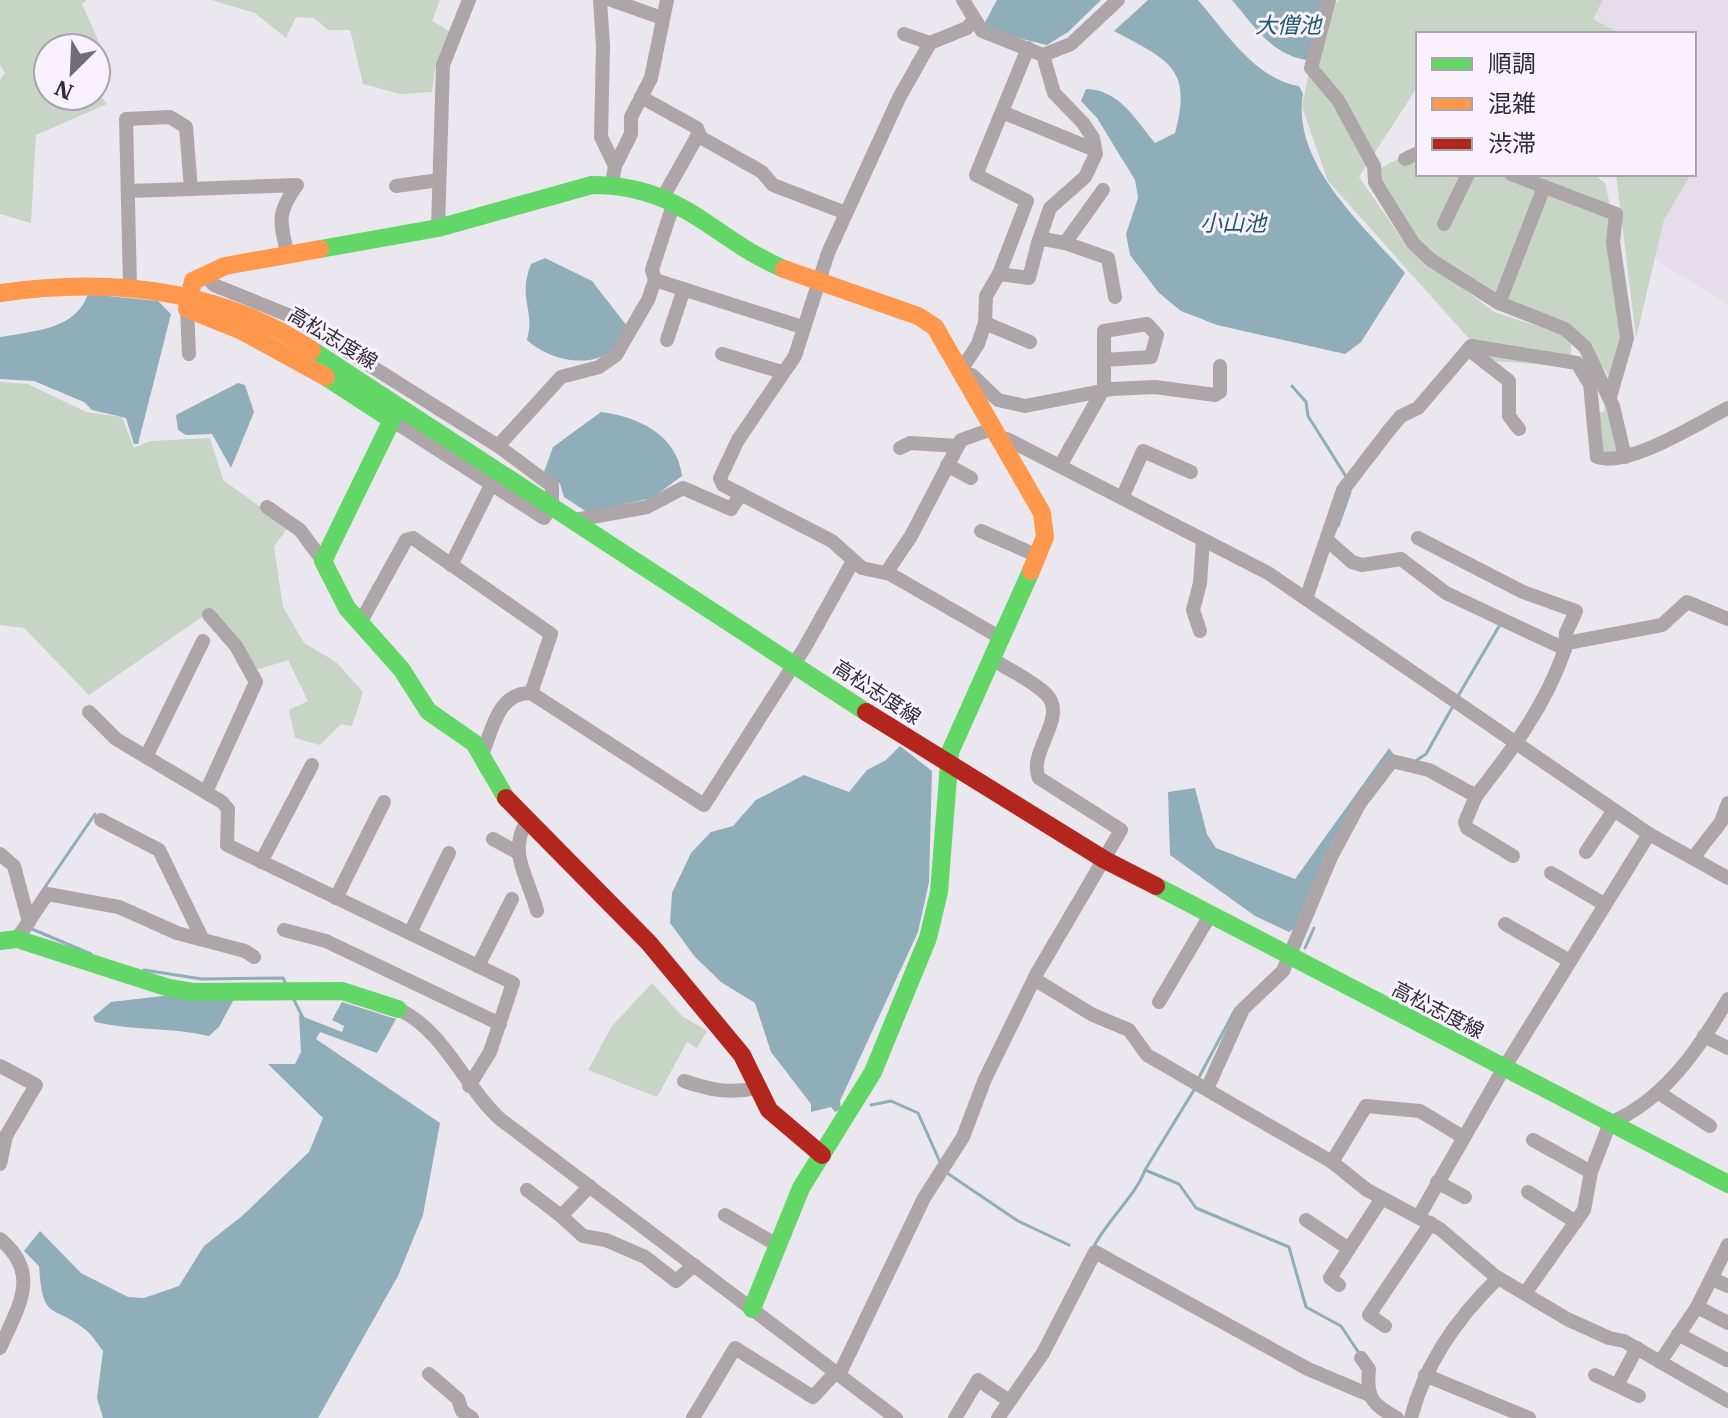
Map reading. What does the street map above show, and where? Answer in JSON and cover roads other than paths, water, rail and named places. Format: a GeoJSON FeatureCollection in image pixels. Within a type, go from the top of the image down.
{"type":"FeatureCollection","features":[{"type":"Feature","properties":{"kind":"street"},"geometry":{"type":"LineString","coordinates":[[438,228],[443,65],[469,0]]}},
{"type":"Feature","properties":{"kind":"street"},"geometry":{"type":"LineString","coordinates":[[600,0],[603,46],[601,137],[614,174],[715,225],[750,252],[817,281],[918,316],[935,327],[1042,513],[1045,537],[950,752],[935,917],[873,1072],[801,1188],[752,1309]]}},
{"type":"Feature","properties":{"kind":"street"},"geometry":{"type":"LineString","coordinates":[[611,0],[662,18]]}},
{"type":"Feature","properties":{"kind":"street"},"geometry":{"type":"LineString","coordinates":[[189,354],[188,303],[193,281],[225,266],[438,228],[592,185],[614,174],[631,134],[631,117],[651,78],[667,0]]}},
{"type":"Feature","properties":{"kind":"street"},"geometry":{"type":"LineString","coordinates":[[963,0],[973,21],[994,38],[1043,55],[1071,44],[1118,0]]}},
{"type":"Feature","properties":{"kind":"street"},"geometry":{"type":"LineString","coordinates":[[1329,0],[1311,68],[1338,100],[1374,166],[1375,182],[1413,243],[1431,260],[1499,303],[1565,329],[1585,347],[1610,397],[1625,457]]}},
{"type":"Feature","properties":{"kind":"street"},"geometry":{"type":"LineString","coordinates":[[973,21],[967,28],[930,43],[899,98],[817,281],[795,356],[722,470],[723,485],[832,541],[862,568],[886,573],[1001,638]]}},
{"type":"Feature","properties":{"kind":"street"},"geometry":{"type":"LineString","coordinates":[[904,34],[930,43]]}},
{"type":"Feature","properties":{"kind":"street"},"geometry":{"type":"LineString","coordinates":[[961,373],[978,344],[985,323],[986,296],[999,274],[1027,201],[976,175],[1028,48]]}},
{"type":"Feature","properties":{"kind":"street"},"geometry":{"type":"LineString","coordinates":[[999,274],[1029,278],[1050,208],[1085,177],[1095,161],[1095,150],[1083,123],[1054,93],[1043,55]]}},
{"type":"Feature","properties":{"kind":"street"},"geometry":{"type":"LineString","coordinates":[[641,97],[697,128],[699,133],[762,172],[773,185],[846,213]]}},
{"type":"Feature","properties":{"kind":"street"},"geometry":{"type":"LineString","coordinates":[[1002,112],[1095,150]]}},
{"type":"Feature","properties":{"kind":"street"},"geometry":{"type":"LineString","coordinates":[[130,285],[126,119],[170,117],[186,127],[191,189]]}},
{"type":"Feature","properties":{"kind":"street"},"geometry":{"type":"LineString","coordinates":[[498,446],[561,377],[599,367],[616,355],[648,300],[655,280],[652,270],[667,202],[699,133]]}},
{"type":"Feature","properties":{"kind":"street"},"geometry":{"type":"LineString","coordinates":[[1444,224],[1467,176]]}},
{"type":"Feature","properties":{"kind":"street"},"geometry":{"type":"LineString","coordinates":[[1516,176],[1616,214],[1613,242],[1627,338],[1610,397]]}},
{"type":"Feature","properties":{"kind":"street"},"geometry":{"type":"LineString","coordinates":[[396,186],[439,180]]}},
{"type":"Feature","properties":{"kind":"street"},"geometry":{"type":"LineString","coordinates":[[128,191],[297,185],[284,203],[279,220],[288,256]]}},
{"type":"Feature","properties":{"kind":"street"},"geometry":{"type":"LineString","coordinates":[[1499,303],[1544,187]]}},
{"type":"Feature","properties":{"kind":"street"},"geometry":{"type":"LineString","coordinates":[[1065,243],[1103,190]]}},
{"type":"Feature","properties":{"kind":"street"},"geometry":{"type":"LineString","coordinates":[[1038,243],[1043,239],[1065,243],[1108,258],[1115,297]]}},
{"type":"Feature","properties":{"kind":"street"},"geometry":{"type":"LineString","coordinates":[[188,303],[291,354],[544,518],[552,505],[552,486],[498,446],[293,317],[214,285],[205,275]]}},
{"type":"Feature","properties":{"kind":"street"},"geometry":{"type":"LineString","coordinates":[[655,280],[802,327]]}},
{"type":"Feature","properties":{"kind":"street","name":"高松志度線"},"geometry":{"type":"LineString","coordinates":[[0,293],[88,282],[130,285],[257,319],[303,343],[948,765],[1105,860],[1209,917],[1728,1184]]}},
{"type":"Feature","properties":{"kind":"street"},"geometry":{"type":"LineString","coordinates":[[667,340],[684,289]]}},
{"type":"Feature","properties":{"kind":"street"},"geometry":{"type":"LineString","coordinates":[[985,323],[1030,342]]}},
{"type":"Feature","properties":{"kind":"street"},"geometry":{"type":"LineString","coordinates":[[1306,599],[1343,490],[1401,416],[1418,408],[1471,346],[1577,363],[1590,384],[1597,457],[1607,461],[1625,457],[1728,408]]}},
{"type":"Feature","properties":{"kind":"street"},"geometry":{"type":"LineString","coordinates":[[1468,349],[1509,381],[1509,416],[1519,429]]}},
{"type":"Feature","properties":{"kind":"street"},"geometry":{"type":"LineString","coordinates":[[722,354],[782,372]]}},
{"type":"Feature","properties":{"kind":"street"},"geometry":{"type":"LineString","coordinates":[[1060,466],[1101,392],[1104,360]]}},
{"type":"Feature","properties":{"kind":"street"},"geometry":{"type":"LineString","coordinates":[[961,373],[972,375],[989,393],[1009,405],[1025,406],[1101,392],[1155,387],[1215,395],[1220,392],[1220,366]]}},
{"type":"Feature","properties":{"kind":"street"},"geometry":{"type":"LineString","coordinates":[[323,561],[392,420]]}},
{"type":"Feature","properties":{"kind":"street"},"geometry":{"type":"LineString","coordinates":[[886,573],[911,536],[961,440],[994,433],[1268,573],[1649,834],[1728,878]]}},
{"type":"Feature","properties":{"kind":"street"},"geometry":{"type":"LineString","coordinates":[[900,448],[910,443],[958,446]]}},
{"type":"Feature","properties":{"kind":"street"},"geometry":{"type":"LineString","coordinates":[[1122,498],[1143,451],[1176,459],[1191,472]]}},
{"type":"Feature","properties":{"kind":"street"},"geometry":{"type":"LineString","coordinates":[[947,465],[971,478]]}},
{"type":"Feature","properties":{"kind":"street"},"geometry":{"type":"LineString","coordinates":[[451,565],[491,485]]}},
{"type":"Feature","properties":{"kind":"street"},"geometry":{"type":"LineString","coordinates":[[575,520],[647,507],[683,488],[731,509],[741,494]]}},
{"type":"Feature","properties":{"kind":"street"},"geometry":{"type":"LineString","coordinates":[[267,507],[300,530],[323,561],[347,608],[402,670],[428,711],[474,743],[503,795],[649,943],[742,1055],[769,1110],[822,1155]]}},
{"type":"Feature","properties":{"kind":"street"},"geometry":{"type":"LineString","coordinates":[[981,531],[1038,556]]}},
{"type":"Feature","properties":{"kind":"street"},"geometry":{"type":"LineString","coordinates":[[360,623],[406,540],[413,538],[551,634],[531,693]]}},
{"type":"Feature","properties":{"kind":"street"},"geometry":{"type":"LineString","coordinates":[[1418,538],[1523,592],[1576,611],[1566,633],[1566,646],[1550,690],[1517,743],[1476,796],[1465,822],[1467,828],[1513,856]]}},
{"type":"Feature","properties":{"kind":"street"},"geometry":{"type":"LineString","coordinates":[[1200,631],[1193,610],[1200,583],[1203,540]]}},
{"type":"Feature","properties":{"kind":"street"},"geometry":{"type":"LineString","coordinates":[[1327,540],[1352,562],[1362,565],[1401,559],[1446,593],[1566,646],[1651,629],[1662,625],[1687,602],[1728,619]]}},
{"type":"Feature","properties":{"kind":"street"},"geometry":{"type":"LineString","coordinates":[[482,755],[505,702],[518,694],[531,693],[704,805],[794,664],[853,561]]}},
{"type":"Feature","properties":{"kind":"street"},"geometry":{"type":"LineString","coordinates":[[206,792],[256,682],[236,646],[209,615]]}},
{"type":"Feature","properties":{"kind":"street"},"geometry":{"type":"LineString","coordinates":[[146,757],[203,641]]}},
{"type":"Feature","properties":{"kind":"street"},"geometry":{"type":"LineString","coordinates":[[693,1418],[735,1348],[813,1397],[838,1373],[924,1198],[963,1137],[985,1079],[1034,979],[1121,830],[1045,785],[1036,771],[1053,713],[1052,704],[1047,694],[992,659]]}},
{"type":"Feature","properties":{"kind":"street"},"geometry":{"type":"LineString","coordinates":[[89,712],[116,739],[206,792],[228,809],[227,845],[513,983],[490,1052],[469,1086]]}},
{"type":"Feature","properties":{"kind":"street"},"geometry":{"type":"LineString","coordinates":[[1200,1086],[1233,1026],[1253,999],[1283,971],[1331,857],[1360,803],[1392,761],[1429,770],[1476,796]]}},
{"type":"Feature","properties":{"kind":"street"},"geometry":{"type":"LineString","coordinates":[[261,862],[312,765]]}},
{"type":"Feature","properties":{"kind":"street"},"geometry":{"type":"LineString","coordinates":[[336,898],[384,802]]}},
{"type":"Feature","properties":{"kind":"street"},"geometry":{"type":"LineString","coordinates":[[1693,858],[1721,822],[1728,803]]}},
{"type":"Feature","properties":{"kind":"street"},"geometry":{"type":"LineString","coordinates":[[1586,852],[1614,810]]}},
{"type":"Feature","properties":{"kind":"street"},"geometry":{"type":"LineString","coordinates":[[101,820],[159,850],[202,938]]}},
{"type":"Feature","properties":{"kind":"street"},"geometry":{"type":"LineString","coordinates":[[527,821],[519,833],[517,852],[537,911]]}},
{"type":"Feature","properties":{"kind":"street"},"geometry":{"type":"LineString","coordinates":[[1385,1326],[1369,1315],[1425,1219],[1437,1182],[1649,834]]}},
{"type":"Feature","properties":{"kind":"street"},"geometry":{"type":"LineString","coordinates":[[493,839],[517,852]]}},
{"type":"Feature","properties":{"kind":"street"},"geometry":{"type":"LineString","coordinates":[[410,933],[449,853]]}},
{"type":"Feature","properties":{"kind":"street"},"geometry":{"type":"LineString","coordinates":[[0,854],[14,866],[29,922]]}},
{"type":"Feature","properties":{"kind":"street"},"geometry":{"type":"LineString","coordinates":[[1551,873],[1604,904]]}},
{"type":"Feature","properties":{"kind":"street"},"geometry":{"type":"LineString","coordinates":[[9,940],[29,922],[47,894],[119,907],[177,933],[202,938],[254,957]]}},
{"type":"Feature","properties":{"kind":"street"},"geometry":{"type":"LineString","coordinates":[[478,966],[512,899]]}},
{"type":"Feature","properties":{"kind":"street"},"geometry":{"type":"LineString","coordinates":[[1159,1002],[1209,917]]}},
{"type":"Feature","properties":{"kind":"street"},"geometry":{"type":"LineString","coordinates":[[1505,924],[1570,961]]}},
{"type":"Feature","properties":{"kind":"street"},"geometry":{"type":"LineString","coordinates":[[284,930],[326,941],[500,1024]]}},
{"type":"Feature","properties":{"kind":"street"},"geometry":{"type":"LineString","coordinates":[[9,940],[169,988],[193,992],[342,991],[398,1009],[422,1023],[438,1039],[469,1086],[500,1119],[895,1418]]}},
{"type":"Feature","properties":{"kind":"street"},"geometry":{"type":"LineString","coordinates":[[1034,979],[1093,1015],[1129,1030],[1147,1055],[1254,1120],[1332,1162],[1356,1183],[1425,1219],[1498,1278],[1567,1319],[1637,1348],[1728,1401]]}},
{"type":"Feature","properties":{"kind":"street"},"geometry":{"type":"LineString","coordinates":[[1526,1292],[1584,1210],[1591,1172],[1610,1123],[1659,1093],[1728,1001]]}},
{"type":"Feature","properties":{"kind":"street"},"geometry":{"type":"LineString","coordinates":[[1704,1036],[1728,1048]]}},
{"type":"Feature","properties":{"kind":"street"},"geometry":{"type":"LineString","coordinates":[[0,1066],[36,1085],[6,1136],[0,1164]]}},
{"type":"Feature","properties":{"kind":"street"},"geometry":{"type":"LineString","coordinates":[[684,1081],[715,1092],[735,1093],[757,1088]]}},
{"type":"Feature","properties":{"kind":"street"},"geometry":{"type":"LineString","coordinates":[[1659,1093],[1710,1126]]}},
{"type":"Feature","properties":{"kind":"street"},"geometry":{"type":"LineString","coordinates":[[1332,1162],[1366,1106],[1420,1111],[1463,1137]]}},
{"type":"Feature","properties":{"kind":"street"},"geometry":{"type":"LineString","coordinates":[[1533,1140],[1591,1172]]}},
{"type":"Feature","properties":{"kind":"street"},"geometry":{"type":"LineString","coordinates":[[1437,1182],[1465,1197]]}},
{"type":"Feature","properties":{"kind":"street"},"geometry":{"type":"LineString","coordinates":[[561,1216],[590,1186]]}},
{"type":"Feature","properties":{"kind":"street"},"geometry":{"type":"LineString","coordinates":[[527,1190],[583,1236],[606,1240],[645,1257],[676,1281],[694,1265]]}},
{"type":"Feature","properties":{"kind":"street"},"geometry":{"type":"LineString","coordinates":[[1528,1192],[1576,1222]]}},
{"type":"Feature","properties":{"kind":"street"},"geometry":{"type":"LineString","coordinates":[[1339,1285],[1330,1278],[1382,1198]]}},
{"type":"Feature","properties":{"kind":"street"},"geometry":{"type":"LineString","coordinates":[[725,1215],[777,1245]]}},
{"type":"Feature","properties":{"kind":"street"},"geometry":{"type":"LineString","coordinates":[[1306,1220],[1349,1249]]}},
{"type":"Feature","properties":{"kind":"street"},"geometry":{"type":"LineString","coordinates":[[0,1239],[21,1261],[25,1278],[21,1300],[0,1348]]}},
{"type":"Feature","properties":{"kind":"street"},"geometry":{"type":"LineString","coordinates":[[998,1418],[1043,1353],[1095,1252],[1308,1369],[1367,1394],[1375,1406],[1397,1418]]}},
{"type":"Feature","properties":{"kind":"street"},"geometry":{"type":"LineString","coordinates":[[1660,1362],[1697,1307],[1726,1253]]}},
{"type":"Feature","properties":{"kind":"street"},"geometry":{"type":"LineString","coordinates":[[1411,1418],[1425,1375],[1439,1348],[1498,1278]]}},
{"type":"Feature","properties":{"kind":"street"},"geometry":{"type":"LineString","coordinates":[[1712,1279],[1728,1286]]}},
{"type":"Feature","properties":{"kind":"street"},"geometry":{"type":"LineString","coordinates":[[1697,1307],[1728,1323]]}},
{"type":"Feature","properties":{"kind":"street"},"geometry":{"type":"LineString","coordinates":[[1678,1334],[1727,1360]]}},
{"type":"Feature","properties":{"kind":"street"},"geometry":{"type":"LineString","coordinates":[[1617,1385],[1637,1348]]}},
{"type":"Feature","properties":{"kind":"street"},"geometry":{"type":"LineString","coordinates":[[1361,1358],[1369,1369],[1367,1394]]}},
{"type":"Feature","properties":{"kind":"street"},"geometry":{"type":"LineString","coordinates":[[429,1374],[458,1399],[462,1411],[472,1418]]}},
{"type":"Feature","properties":{"kind":"street"},"geometry":{"type":"LineString","coordinates":[[1425,1375],[1512,1408],[1529,1418]]}},
{"type":"Feature","properties":{"kind":"street"},"geometry":{"type":"LineString","coordinates":[[1595,1375],[1639,1396]]}},
{"type":"Feature","properties":{"kind":"street"},"geometry":{"type":"LineString","coordinates":[[955,1418],[978,1380],[1008,1400]]}},
{"type":"Feature","properties":{"kind":"water"},"geometry":{"type":"Polygon","coordinates":[[[997,0],[1101,0],[1068,32],[1047,45],[998,33],[984,24],[997,0]]]}},
{"type":"Feature","properties":{"kind":"water","name":"小山池"},"geometry":{"type":"Polygon","coordinates":[[[1148,0],[1198,0],[1255,64],[1283,82],[1299,86],[1303,94],[1302,120],[1319,168],[1351,213],[1405,273],[1361,342],[1345,354],[1217,325],[1181,311],[1159,293],[1130,255],[1126,234],[1138,198],[1135,180],[1097,118],[1081,101],[1086,89],[1108,94],[1126,107],[1155,143],[1175,133],[1181,93],[1178,79],[1161,58],[1114,31],[1148,0]]]}},
{"type":"Feature","properties":{"kind":"water","name":"大僧池"},"geometry":{"type":"Polygon","coordinates":[[[1232,0],[1323,0],[1307,60],[1274,46],[1232,0]]]}},
{"type":"Feature","properties":{"kind":"water"},"geometry":{"type":"Polygon","coordinates":[[[545,258],[592,281],[627,326],[614,348],[604,355],[582,361],[569,360],[546,352],[527,340],[527,276],[531,264],[545,258]]]}},
{"type":"Feature","properties":{"kind":"water"},"geometry":{"type":"Polygon","coordinates":[[[88,294],[158,301],[171,314],[138,444],[134,444],[126,418],[92,410],[84,402],[34,381],[0,379],[0,337],[64,322],[82,306],[88,294]]]}},
{"type":"Feature","properties":{"kind":"water"},"geometry":{"type":"Polygon","coordinates":[[[238,383],[245,385],[254,412],[231,468],[212,434],[186,435],[178,430],[176,415],[238,383]]]}},
{"type":"Feature","properties":{"kind":"water"},"geometry":{"type":"Polygon","coordinates":[[[601,412],[629,418],[654,430],[673,449],[682,476],[652,498],[587,512],[564,497],[560,484],[544,472],[553,447],[601,412]]]}},
{"type":"Feature","properties":{"kind":"water"},"geometry":{"type":"Polygon","coordinates":[[[900,746],[932,771],[929,882],[918,932],[840,1101],[841,1109],[835,1112],[831,1107],[811,1112],[811,1104],[771,1052],[755,1003],[721,982],[695,957],[670,923],[672,893],[691,853],[711,832],[733,826],[756,800],[804,775],[849,792],[867,770],[886,760],[900,746]]]}},
{"type":"Feature","properties":{"kind":"water"},"geometry":{"type":"Polygon","coordinates":[[[1389,748],[1394,755],[1298,926],[1289,932],[1255,916],[1170,855],[1168,792],[1195,788],[1207,834],[1216,848],[1295,879],[1389,748]]]}},
{"type":"Feature","properties":{"kind":"water"},"geometry":{"type":"Polygon","coordinates":[[[162,996],[234,999],[219,1027],[209,1036],[109,1025],[95,1022],[93,1017],[111,1002],[162,996]]]}},
{"type":"Feature","properties":{"kind":"water"},"geometry":{"type":"Polygon","coordinates":[[[342,1002],[396,1019],[377,1053],[320,1032],[316,1039],[440,1123],[423,1215],[398,1276],[318,1418],[103,1418],[97,1398],[103,1351],[87,1331],[47,1304],[43,1297],[39,1266],[24,1251],[40,1231],[81,1273],[128,1297],[144,1298],[179,1286],[204,1246],[242,1216],[309,1152],[323,1118],[268,1064],[295,1064],[301,1052],[299,1015],[342,1032],[344,1026],[332,1020],[342,1002]]]}},
{"type":"Feature","properties":{"kind":"waterway"},"geometry":{"type":"LineString","coordinates":[[1292,386],[1306,402],[1308,416],[1347,478]]}},
{"type":"Feature","properties":{"kind":"waterway"},"geometry":{"type":"LineString","coordinates":[[1338,526],[1350,492]]}},
{"type":"Feature","properties":{"kind":"waterway"},"geometry":{"type":"LineString","coordinates":[[1458,696],[1501,623]]}},
{"type":"Feature","properties":{"kind":"waterway"},"geometry":{"type":"LineString","coordinates":[[1417,760],[1426,754],[1453,706]]}},
{"type":"Feature","properties":{"kind":"waterway"},"geometry":{"type":"LineString","coordinates":[[43,890],[95,814]]}},
{"type":"Feature","properties":{"kind":"waterway"},"geometry":{"type":"LineString","coordinates":[[1305,948],[1314,928]]}},
{"type":"Feature","properties":{"kind":"waterway"},"geometry":{"type":"LineString","coordinates":[[32,929],[91,954]]}},
{"type":"Feature","properties":{"kind":"waterway"},"geometry":{"type":"LineString","coordinates":[[144,970],[202,979],[283,978],[287,986]]}},
{"type":"Feature","properties":{"kind":"waterway"},"geometry":{"type":"LineString","coordinates":[[294,1000],[303,1018]]}},
{"type":"Feature","properties":{"kind":"waterway"},"geometry":{"type":"LineString","coordinates":[[1198,1079],[1236,1008]]}},
{"type":"Feature","properties":{"kind":"waterway"},"geometry":{"type":"LineString","coordinates":[[1194,1090],[1145,1170],[1179,1184],[1196,1208],[1289,1247],[1306,1307],[1341,1326],[1359,1353]]}},
{"type":"Feature","properties":{"kind":"waterway"},"geometry":{"type":"LineString","coordinates":[[871,1105],[891,1101],[918,1113],[940,1162]]}},
{"type":"Feature","properties":{"kind":"waterway"},"geometry":{"type":"LineString","coordinates":[[1093,1248],[1135,1190],[1145,1170]]}},
{"type":"Feature","properties":{"kind":"waterway"},"geometry":{"type":"LineString","coordinates":[[947,1173],[1018,1221],[1069,1245]]}}]}
